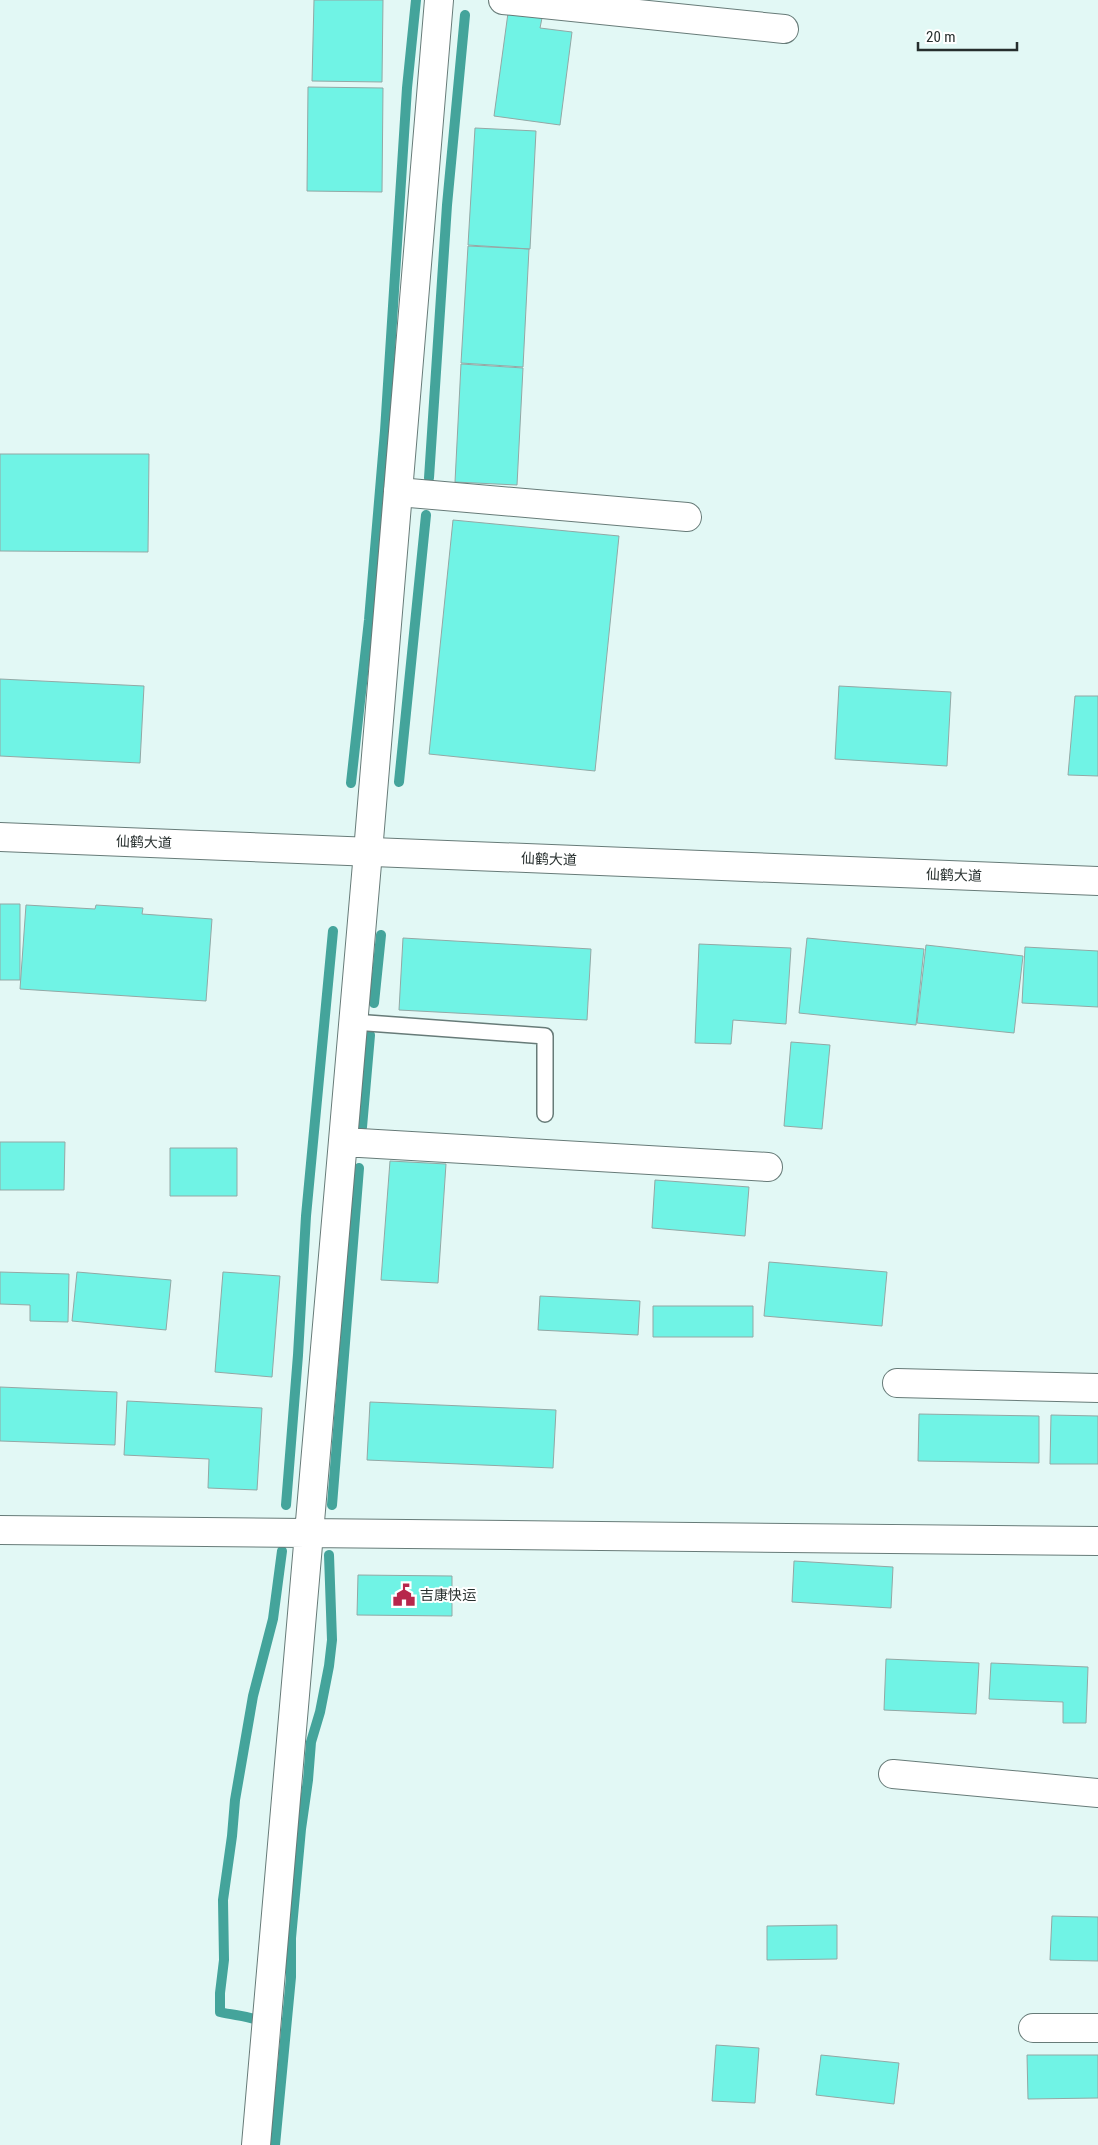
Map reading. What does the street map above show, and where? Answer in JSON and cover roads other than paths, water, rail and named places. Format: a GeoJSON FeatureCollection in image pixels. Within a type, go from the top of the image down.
{"type":"FeatureCollection","features":[{"type":"Feature","properties":{"kind":"street"},"geometry":{"type":"LineString","coordinates":[[256,2145],[354,1022],[439,0]]}},
{"type":"Feature","properties":{"kind":"street"},"geometry":{"type":"LineString","coordinates":[[503,0],[784,29]]}},
{"type":"Feature","properties":{"kind":"street"},"geometry":{"type":"LineString","coordinates":[[398,492],[687,516]]}},
{"type":"Feature","properties":{"kind":"street","name":"仙鹤大道"},"geometry":{"type":"LineString","coordinates":[[0,836],[1098,881]]}},
{"type":"Feature","properties":{"kind":"street"},"geometry":{"type":"LineString","coordinates":[[343,1142],[768,1167]]}},
{"type":"Feature","properties":{"kind":"street"},"geometry":{"type":"LineString","coordinates":[[897,1383],[1098,1388]]}},
{"type":"Feature","properties":{"kind":"street"},"geometry":{"type":"LineString","coordinates":[[0,1530],[1098,1541]]}},
{"type":"Feature","properties":{"kind":"street"},"geometry":{"type":"LineString","coordinates":[[893,1774],[1098,1794]]}},
{"type":"Feature","properties":{"kind":"street"},"geometry":{"type":"LineString","coordinates":[[1033,2028],[1098,2028]]}},
{"type":"Feature","properties":{"kind":"lane"},"geometry":{"type":"LineString","coordinates":[[354,1022],[545,1036],[545,1114]]}},
{"type":"Feature","properties":{"kind":"waterway"},"geometry":{"type":"LineString","coordinates":[[351,783],[369,620],[385,431],[407,88],[416,0]]}},
{"type":"Feature","properties":{"kind":"waterway"},"geometry":{"type":"LineString","coordinates":[[429,478],[447,205],[465,15]]}},
{"type":"Feature","properties":{"kind":"waterway"},"geometry":{"type":"LineString","coordinates":[[399,782],[426,515]]}},
{"type":"Feature","properties":{"kind":"waterway"},"geometry":{"type":"LineString","coordinates":[[286,1505],[298,1355],[306,1216],[333,931]]}},
{"type":"Feature","properties":{"kind":"waterway"},"geometry":{"type":"LineString","coordinates":[[374,1003],[381,935]]}},
{"type":"Feature","properties":{"kind":"waterway"},"geometry":{"type":"LineString","coordinates":[[362,1127],[370,1035]]}},
{"type":"Feature","properties":{"kind":"waterway"},"geometry":{"type":"LineString","coordinates":[[332,1505],[359,1168]]}},
{"type":"Feature","properties":{"kind":"waterway"},"geometry":{"type":"LineString","coordinates":[[264,2023],[248,2017],[220,2012],[224,1960],[223,1900],[235,1800],[253,1696],[273,1619],[282,1551]]}},
{"type":"Feature","properties":{"kind":"waterway"},"geometry":{"type":"LineString","coordinates":[[275,2145],[291,1977],[291,1938],[301,1829],[311,1742],[320,1712],[332,1640],[329,1555]]}},
{"type":"Feature","properties":{"kind":"place","name":"吉康快运"},"geometry":{"type":"Point","coordinates":[404,1595]}}]}
